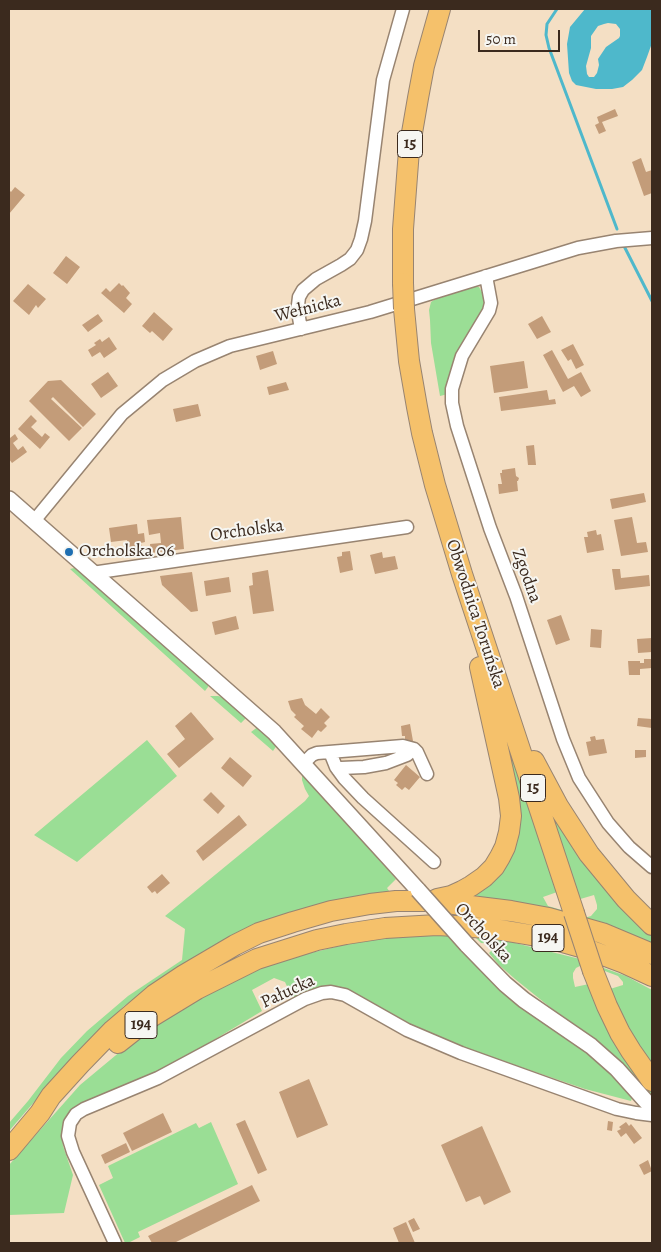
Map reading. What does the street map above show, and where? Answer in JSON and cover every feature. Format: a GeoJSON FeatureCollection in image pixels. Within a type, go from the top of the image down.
{"type":"FeatureCollection","features":[{"type":"Feature","properties":{"kind":"main road","name":"Obwodnica Toruńska"},"geometry":{"type":"LineString","coordinates":[[440,9],[424,66],[418,98],[409,150],[403,222],[404,309],[409,360],[422,433],[433,478],[462,574],[593,971],[624,1041],[652,1081]]}},
{"type":"Feature","properties":{"kind":"main road"},"geometry":{"type":"LineString","coordinates":[[418,896],[437,899],[451,896],[468,889],[480,881],[500,857],[507,842],[510,827],[509,798],[462,574]]}},
{"type":"Feature","properties":{"kind":"main road","name":"15"},"geometry":{"type":"LineString","coordinates":[[491,663],[514,720],[570,827],[610,881],[652,925]]}},
{"type":"Feature","properties":{"kind":"main road","name":"194"},"geometry":{"type":"LineString","coordinates":[[9,1150],[74,1070],[112,1030],[154,995],[228,949],[259,933],[319,914],[418,896],[430,901],[549,918],[602,933],[652,954]]}},
{"type":"Feature","properties":{"kind":"main road","name":"194"},"geometry":{"type":"LineString","coordinates":[[40,1113],[128,1034],[197,988],[257,959],[327,938],[385,928],[437,925],[499,929],[583,948],[652,976]]}},
{"type":"Feature","properties":{"kind":"street"},"geometry":{"type":"LineString","coordinates":[[302,329],[298,304],[303,290],[316,279],[350,259],[362,239],[383,80],[403,9]]}},
{"type":"Feature","properties":{"kind":"street","name":"Wełnicka"},"geometry":{"type":"LineString","coordinates":[[34,521],[122,414],[163,380],[195,360],[230,346],[370,312],[578,248],[652,238]]}},
{"type":"Feature","properties":{"kind":"street","name":"Zgodna"},"geometry":{"type":"LineString","coordinates":[[486,276],[491,303],[489,311],[462,356],[452,389],[452,403],[457,426],[563,739],[579,778],[608,823],[629,847],[652,867]]}},
{"type":"Feature","properties":{"kind":"street","name":"Orcholska"},"geometry":{"type":"LineString","coordinates":[[9,499],[274,732],[418,896],[505,984],[524,1000],[591,1046],[617,1069],[652,1108]]}},
{"type":"Feature","properties":{"kind":"street","name":"Orcholska"},"geometry":{"type":"LineString","coordinates":[[92,572],[407,527]]}},
{"type":"Feature","properties":{"kind":"street"},"geometry":{"type":"LineString","coordinates":[[303,764],[314,754],[403,746],[414,749],[419,754],[427,774]]}},
{"type":"Feature","properties":{"kind":"street"},"geometry":{"type":"LineString","coordinates":[[338,770],[341,768],[364,767],[386,763],[414,749]]}},
{"type":"Feature","properties":{"kind":"street"},"geometry":{"type":"LineString","coordinates":[[330,752],[338,770],[363,798],[434,862]]}},
{"type":"Feature","properties":{"kind":"street","name":"Pałucka"},"geometry":{"type":"LineString","coordinates":[[115,1243],[73,1152],[68,1136],[70,1123],[76,1114],[158,1078],[322,993],[331,992],[346,995],[407,1030],[461,1053],[617,1108],[652,1115]]}},
{"type":"Feature","properties":{"kind":"green space"},"geometry":{"type":"Polygon","coordinates":[[[471,287],[479,287],[483,294],[485,305],[448,394],[440,396],[431,343],[429,310],[431,302],[471,287]]]}},
{"type":"Feature","properties":{"kind":"green space"},"geometry":{"type":"Polygon","coordinates":[[[74,568],[208,682],[208,687],[205,691],[70,569],[74,568]]]}},
{"type":"Feature","properties":{"kind":"green space"},"geometry":{"type":"Polygon","coordinates":[[[490,689],[560,891],[543,897],[548,906],[565,911],[566,914],[477,900],[470,894],[505,860],[490,689]]]}},
{"type":"Feature","properties":{"kind":"green space"},"geometry":{"type":"Polygon","coordinates":[[[210,696],[225,698],[247,717],[241,723],[210,696]]]}},
{"type":"Feature","properties":{"kind":"green space"},"geometry":{"type":"Polygon","coordinates":[[[259,726],[277,745],[273,751],[251,732],[259,726]]]}},
{"type":"Feature","properties":{"kind":"green space"},"geometry":{"type":"Polygon","coordinates":[[[147,740],[177,776],[77,862],[34,835],[147,740]]]}},
{"type":"Feature","properties":{"kind":"green space"},"geometry":{"type":"Polygon","coordinates":[[[302,772],[396,879],[387,888],[392,895],[376,897],[165,978],[124,1006],[61,1071],[9,1131],[9,1123],[61,1058],[87,1031],[128,996],[182,960],[185,929],[165,916],[305,801],[309,796],[302,780],[302,772]]]}},
{"type":"Feature","properties":{"kind":"green space"},"geometry":{"type":"Polygon","coordinates":[[[539,785],[652,932],[652,946],[584,918],[591,916],[597,909],[594,895],[577,900],[539,785]]]}},
{"type":"Feature","properties":{"kind":"green space"},"geometry":{"type":"Polygon","coordinates":[[[445,931],[585,1047],[633,1095],[631,1101],[585,1089],[465,1048],[408,1023],[352,992],[337,986],[320,987],[306,991],[293,999],[285,982],[274,978],[252,990],[262,1011],[159,1073],[80,1106],[62,1136],[63,1146],[73,1175],[64,1213],[9,1215],[9,1165],[80,1085],[151,1026],[246,975],[281,960],[361,941],[445,931]]]}},
{"type":"Feature","properties":{"kind":"green space"},"geometry":{"type":"Polygon","coordinates":[[[473,935],[580,959],[582,965],[576,968],[573,973],[575,987],[589,984],[652,1096],[624,1065],[597,1040],[551,1008],[499,965],[489,953],[496,946],[481,943],[473,935]]]}},
{"type":"Feature","properties":{"kind":"green space"},"geometry":{"type":"Polygon","coordinates":[[[601,967],[626,976],[652,990],[652,1069],[628,1032],[610,989],[623,985],[623,982],[618,976],[602,970],[601,967]]]}},
{"type":"Feature","properties":{"kind":"green space"},"geometry":{"type":"Polygon","coordinates":[[[211,1122],[238,1184],[138,1232],[140,1237],[125,1243],[99,1185],[113,1178],[108,1166],[196,1123],[199,1128],[211,1122]]]}},
{"type":"Feature","properties":{"kind":"water"},"geometry":{"type":"Polygon","coordinates":[[[585,9],[652,9],[652,43],[647,57],[642,70],[623,87],[596,89],[576,85],[572,81],[569,73],[567,44],[570,27],[585,9]],[[608,23],[598,26],[591,36],[591,48],[586,66],[589,77],[594,77],[597,73],[598,59],[606,47],[619,38],[620,29],[616,24],[608,23]]]}},
{"type":"Feature","properties":{"kind":"building"},"geometry":{"type":"Polygon","coordinates":[[[615,109],[618,116],[602,122],[606,131],[599,134],[595,125],[599,123],[597,117],[615,109]]]}},
{"type":"Feature","properties":{"kind":"building"},"geometry":{"type":"Polygon","coordinates":[[[641,158],[646,172],[652,170],[652,193],[644,196],[632,162],[641,158]]]}},
{"type":"Feature","properties":{"kind":"building"},"geometry":{"type":"Polygon","coordinates":[[[15,187],[25,195],[9,214],[9,190],[11,192],[15,187]]]}},
{"type":"Feature","properties":{"kind":"building"},"geometry":{"type":"Polygon","coordinates":[[[66,256],[80,267],[67,284],[53,273],[66,256]]]}},
{"type":"Feature","properties":{"kind":"building"},"geometry":{"type":"Polygon","coordinates":[[[119,283],[130,293],[126,298],[132,304],[124,313],[101,293],[106,288],[110,292],[119,283]]]}},
{"type":"Feature","properties":{"kind":"building"},"geometry":{"type":"Polygon","coordinates":[[[28,284],[46,299],[38,308],[36,305],[29,315],[13,301],[28,284]]]}},
{"type":"Feature","properties":{"kind":"building"},"geometry":{"type":"Polygon","coordinates":[[[154,312],[173,329],[163,341],[152,331],[150,333],[142,326],[154,312]]]}},
{"type":"Feature","properties":{"kind":"building"},"geometry":{"type":"Polygon","coordinates":[[[98,314],[103,321],[88,332],[82,325],[98,314]]]}},
{"type":"Feature","properties":{"kind":"building"},"geometry":{"type":"Polygon","coordinates":[[[542,316],[551,332],[537,339],[528,324],[542,316]]]}},
{"type":"Feature","properties":{"kind":"building"},"geometry":{"type":"Polygon","coordinates":[[[109,337],[117,349],[104,358],[100,352],[92,357],[88,350],[96,345],[94,343],[100,339],[102,342],[109,337]]]}},
{"type":"Feature","properties":{"kind":"building"},"geometry":{"type":"Polygon","coordinates":[[[573,344],[584,365],[576,369],[571,359],[568,361],[561,350],[573,344]]]}},
{"type":"Feature","properties":{"kind":"building"},"geometry":{"type":"Polygon","coordinates":[[[552,350],[568,379],[581,372],[591,391],[581,397],[574,386],[563,392],[543,355],[552,350]]]}},
{"type":"Feature","properties":{"kind":"building"},"geometry":{"type":"Polygon","coordinates":[[[273,351],[277,364],[260,370],[256,356],[273,351]]]}},
{"type":"Feature","properties":{"kind":"building"},"geometry":{"type":"Polygon","coordinates":[[[524,361],[528,388],[494,393],[490,366],[524,361]]]}},
{"type":"Feature","properties":{"kind":"building"},"geometry":{"type":"Polygon","coordinates":[[[108,372],[118,386],[101,398],[91,384],[108,372]]]}},
{"type":"Feature","properties":{"kind":"building"},"geometry":{"type":"Polygon","coordinates":[[[61,380],[96,414],[83,427],[53,397],[51,399],[82,428],[69,441],[29,401],[48,381],[61,380]]]}},
{"type":"Feature","properties":{"kind":"building"},"geometry":{"type":"Polygon","coordinates":[[[286,382],[289,390],[269,395],[267,387],[286,382]]]}},
{"type":"Feature","properties":{"kind":"building"},"geometry":{"type":"Polygon","coordinates":[[[547,390],[549,400],[555,399],[556,404],[501,411],[499,397],[547,390]]]}},
{"type":"Feature","properties":{"kind":"building"},"geometry":{"type":"Polygon","coordinates":[[[198,404],[201,416],[176,422],[173,409],[198,404]]]}},
{"type":"Feature","properties":{"kind":"building"},"geometry":{"type":"Polygon","coordinates":[[[31,415],[37,421],[31,427],[42,437],[45,433],[50,437],[40,449],[18,429],[31,415]]]}},
{"type":"Feature","properties":{"kind":"building"},"geometry":{"type":"Polygon","coordinates":[[[15,434],[18,439],[13,443],[18,450],[23,446],[27,452],[12,463],[9,459],[9,436],[10,438],[15,434]]]}},
{"type":"Feature","properties":{"kind":"building"},"geometry":{"type":"Polygon","coordinates":[[[534,445],[536,465],[528,465],[526,446],[534,445]]]}},
{"type":"Feature","properties":{"kind":"building"},"geometry":{"type":"Polygon","coordinates":[[[515,468],[516,476],[519,478],[517,481],[518,491],[499,494],[498,484],[502,484],[500,473],[502,473],[502,470],[515,468]]]}},
{"type":"Feature","properties":{"kind":"building"},"geometry":{"type":"Polygon","coordinates":[[[644,493],[646,502],[612,509],[610,499],[644,493]]]}},
{"type":"Feature","properties":{"kind":"building"},"geometry":{"type":"Polygon","coordinates":[[[181,517],[184,549],[151,553],[150,544],[161,543],[160,533],[149,535],[147,520],[181,517]]]}},
{"type":"Feature","properties":{"kind":"building"},"geometry":{"type":"Polygon","coordinates":[[[632,517],[637,543],[646,542],[648,552],[621,556],[614,520],[632,517]]]}},
{"type":"Feature","properties":{"kind":"building"},"geometry":{"type":"Polygon","coordinates":[[[137,524],[138,534],[144,533],[145,542],[141,543],[142,551],[129,553],[127,540],[111,542],[109,528],[137,524]]]}},
{"type":"Feature","properties":{"kind":"building"},"geometry":{"type":"Polygon","coordinates":[[[596,530],[597,535],[601,534],[604,550],[587,553],[584,537],[588,537],[587,532],[596,530]]]}},
{"type":"Feature","properties":{"kind":"building"},"geometry":{"type":"Polygon","coordinates":[[[350,551],[353,570],[340,573],[337,557],[342,556],[342,552],[350,551]]]}},
{"type":"Feature","properties":{"kind":"building"},"geometry":{"type":"Polygon","coordinates":[[[382,552],[383,558],[395,556],[398,569],[375,574],[370,555],[382,552]]]}},
{"type":"Feature","properties":{"kind":"building"},"geometry":{"type":"Polygon","coordinates":[[[612,569],[620,569],[621,578],[649,575],[650,586],[615,590],[612,569]]]}},
{"type":"Feature","properties":{"kind":"building"},"geometry":{"type":"Polygon","coordinates":[[[268,570],[274,611],[253,614],[249,586],[253,585],[252,573],[268,570]]]}},
{"type":"Feature","properties":{"kind":"building"},"geometry":{"type":"Polygon","coordinates":[[[192,572],[198,611],[191,612],[162,585],[160,576],[192,572]]]}},
{"type":"Feature","properties":{"kind":"building"},"geometry":{"type":"Polygon","coordinates":[[[229,577],[231,592],[206,596],[204,581],[229,577]]]}},
{"type":"Feature","properties":{"kind":"building"},"geometry":{"type":"Polygon","coordinates":[[[561,615],[570,640],[556,645],[547,620],[561,615]]]}},
{"type":"Feature","properties":{"kind":"building"},"geometry":{"type":"Polygon","coordinates":[[[236,616],[239,629],[215,635],[212,622],[236,616]]]}},
{"type":"Feature","properties":{"kind":"building"},"geometry":{"type":"Polygon","coordinates":[[[591,629],[602,630],[601,648],[590,647],[591,629]]]}},
{"type":"Feature","properties":{"kind":"building"},"geometry":{"type":"Polygon","coordinates":[[[652,638],[652,652],[638,653],[637,639],[652,638]]]}},
{"type":"Feature","properties":{"kind":"building"},"geometry":{"type":"Polygon","coordinates":[[[644,659],[652,659],[652,668],[640,669],[640,675],[629,675],[628,661],[644,663],[644,659]]]}},
{"type":"Feature","properties":{"kind":"building"},"geometry":{"type":"Polygon","coordinates":[[[302,698],[305,705],[316,714],[321,708],[330,717],[324,723],[327,726],[321,732],[318,730],[312,738],[301,729],[304,726],[294,717],[296,715],[291,710],[288,701],[302,698]]]}},
{"type":"Feature","properties":{"kind":"building"},"geometry":{"type":"Polygon","coordinates":[[[191,712],[214,739],[179,768],[167,754],[185,739],[175,726],[191,712]]]}},
{"type":"Feature","properties":{"kind":"building"},"geometry":{"type":"Polygon","coordinates":[[[638,718],[652,719],[652,728],[637,726],[638,718]]]}},
{"type":"Feature","properties":{"kind":"building"},"geometry":{"type":"Polygon","coordinates":[[[410,724],[413,741],[400,742],[400,740],[405,739],[405,736],[402,736],[401,726],[410,724]]]}},
{"type":"Feature","properties":{"kind":"building"},"geometry":{"type":"Polygon","coordinates":[[[595,736],[596,740],[604,739],[607,753],[589,756],[586,742],[591,741],[590,737],[595,736]]]}},
{"type":"Feature","properties":{"kind":"building"},"geometry":{"type":"Polygon","coordinates":[[[635,750],[646,750],[646,757],[635,758],[635,750]]]}},
{"type":"Feature","properties":{"kind":"building"},"geometry":{"type":"Polygon","coordinates":[[[230,757],[252,776],[243,787],[221,768],[230,757]]]}},
{"type":"Feature","properties":{"kind":"building"},"geometry":{"type":"Polygon","coordinates":[[[406,765],[420,777],[409,790],[405,787],[402,790],[396,785],[398,783],[394,780],[406,765]]]}},
{"type":"Feature","properties":{"kind":"building"},"geometry":{"type":"Polygon","coordinates":[[[211,792],[225,806],[218,814],[203,800],[211,792]]]}},
{"type":"Feature","properties":{"kind":"building"},"geometry":{"type":"Polygon","coordinates":[[[239,815],[247,825],[203,861],[196,851],[239,815]]]}},
{"type":"Feature","properties":{"kind":"building"},"geometry":{"type":"Polygon","coordinates":[[[162,874],[170,883],[157,894],[155,891],[152,893],[147,887],[162,874]]]}},
{"type":"Feature","properties":{"kind":"building"},"geometry":{"type":"Polygon","coordinates":[[[309,1079],[328,1125],[297,1138],[279,1092],[309,1079]]]}},
{"type":"Feature","properties":{"kind":"building"},"geometry":{"type":"Polygon","coordinates":[[[163,1113],[172,1132],[132,1151],[123,1133],[163,1113]]]}},
{"type":"Feature","properties":{"kind":"building"},"geometry":{"type":"Polygon","coordinates":[[[245,1120],[267,1170],[258,1174],[236,1124],[245,1120]]]}},
{"type":"Feature","properties":{"kind":"building"},"geometry":{"type":"Polygon","coordinates":[[[608,1121],[613,1122],[612,1131],[607,1130],[608,1121]]]}},
{"type":"Feature","properties":{"kind":"building"},"geometry":{"type":"Polygon","coordinates":[[[626,1122],[629,1126],[631,1124],[642,1138],[634,1144],[626,1133],[621,1137],[617,1131],[626,1122]]]}},
{"type":"Feature","properties":{"kind":"building"},"geometry":{"type":"Polygon","coordinates":[[[482,1126],[511,1192],[484,1205],[480,1196],[466,1202],[441,1145],[482,1126]]]}},
{"type":"Feature","properties":{"kind":"building"},"geometry":{"type":"Polygon","coordinates":[[[126,1143],[130,1152],[105,1164],[101,1155],[126,1143]]]}},
{"type":"Feature","properties":{"kind":"building"},"geometry":{"type":"Polygon","coordinates":[[[648,1160],[652,1171],[644,1175],[639,1165],[648,1160]]]}},
{"type":"Feature","properties":{"kind":"building"},"geometry":{"type":"Polygon","coordinates":[[[252,1185],[260,1201],[174,1243],[152,1243],[148,1236],[252,1185]]]}},
{"type":"Feature","properties":{"kind":"building"},"geometry":{"type":"Polygon","coordinates":[[[414,1218],[420,1229],[413,1232],[408,1221],[414,1218]]]}},
{"type":"Feature","properties":{"kind":"building"},"geometry":{"type":"Polygon","coordinates":[[[406,1222],[415,1243],[399,1243],[393,1228],[406,1222]]]}},
{"type":"Feature","properties":{"kind":"waterway"},"geometry":{"type":"LineString","coordinates":[[557,9],[547,24],[546,35],[549,48],[617,229]]}},
{"type":"Feature","properties":{"kind":"waterway"},"geometry":{"type":"LineString","coordinates":[[624,246],[652,301]]}},
{"type":"Feature","properties":{"kind":"place","name":"Orcholska 06"},"geometry":{"type":"Point","coordinates":[69,552]}}]}
